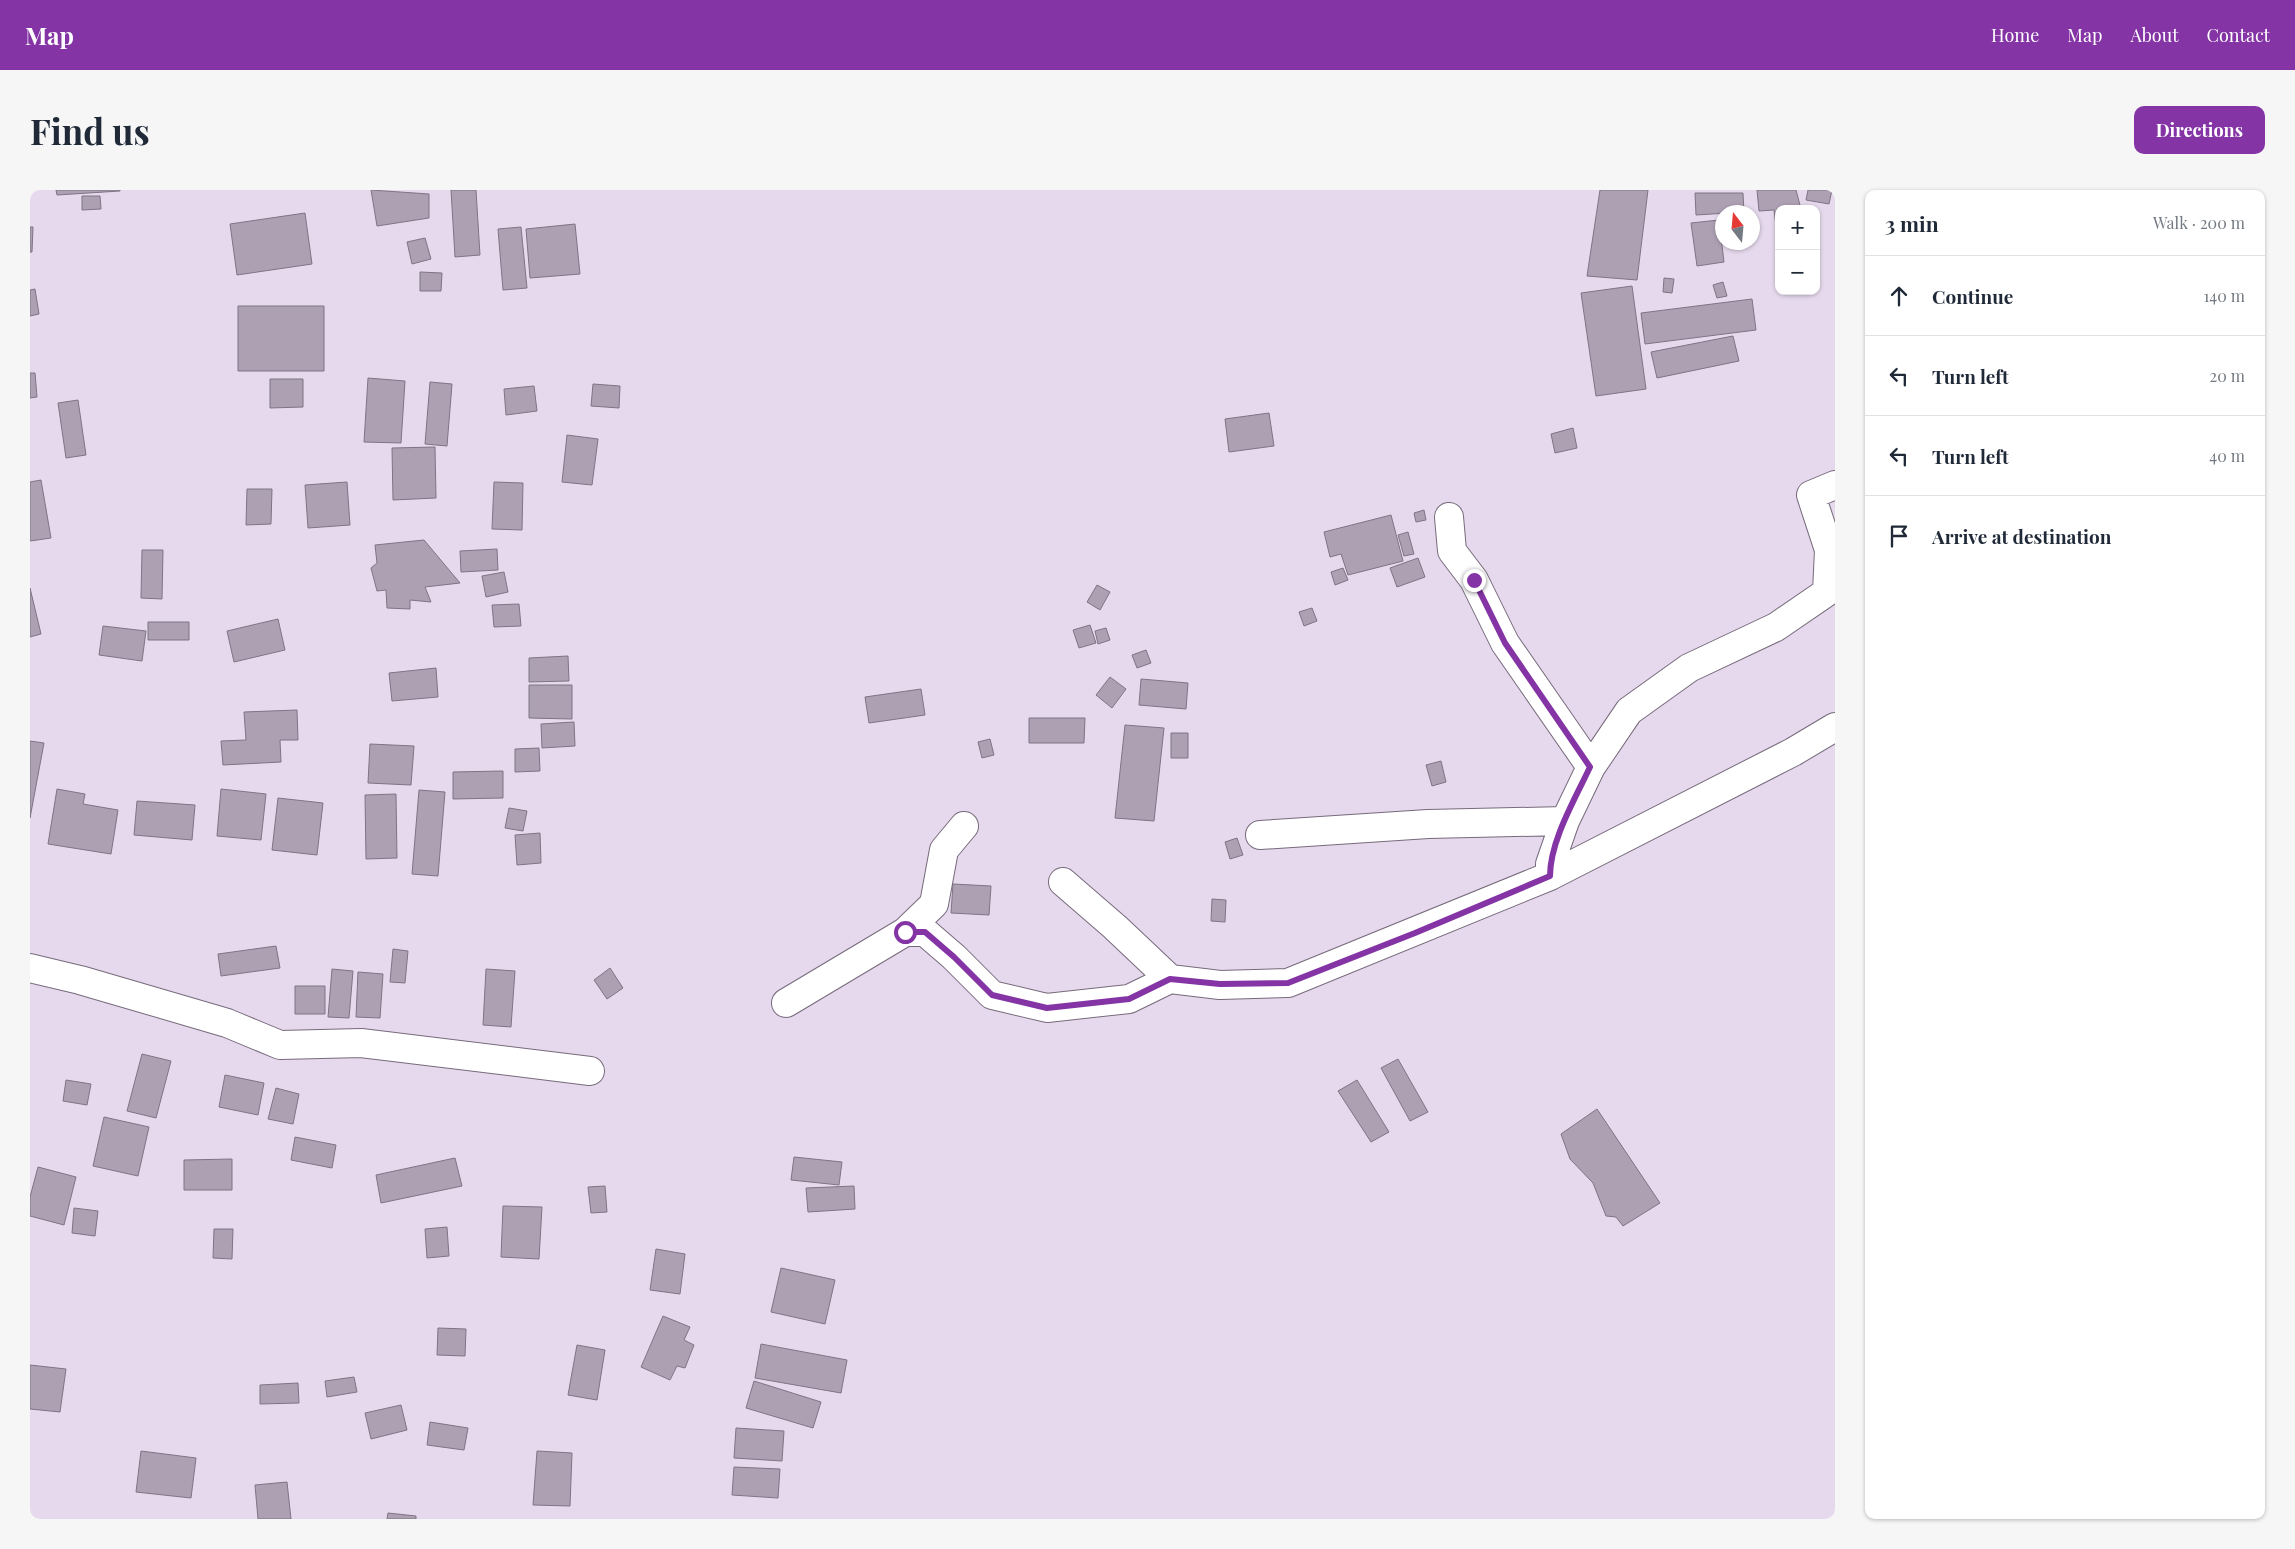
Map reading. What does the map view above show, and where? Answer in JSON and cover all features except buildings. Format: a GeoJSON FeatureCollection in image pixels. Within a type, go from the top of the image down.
{"type":"FeatureCollection","features":[{"type":"Feature","properties":{"kind":"street"},"geometry":{"type":"LineString","coordinates":[[1550,876],[1550,864],[1565,821],[1590,767],[1629,711],[1689,668],[1776,627],[1827,592],[1829,550],[1811,495],[1835,485]]}},
{"type":"Feature","properties":{"kind":"street"},"geometry":{"type":"LineString","coordinates":[[1449,516],[1452,550],[1474,580],[1505,643],[1590,767]]}},
{"type":"Feature","properties":{"kind":"street"},"geometry":{"type":"LineString","coordinates":[[905,932],[925,932],[954,957],[992,995],[1047,1008],[1129,999],[1170,979],[1220,984],[1288,983],[1415,933],[1550,876],[1793,752],[1835,727]]}},
{"type":"Feature","properties":{"kind":"street"},"geometry":{"type":"LineString","coordinates":[[1260,835],[1428,824],[1565,821]]}},
{"type":"Feature","properties":{"kind":"street"},"geometry":{"type":"LineString","coordinates":[[786,1003],[905,932],[934,904],[944,850],[964,826]]}},
{"type":"Feature","properties":{"kind":"street"},"geometry":{"type":"LineString","coordinates":[[1064,882],[1170,979]]}},
{"type":"Feature","properties":{"kind":"street"},"geometry":{"type":"LineString","coordinates":[[30,968],[80,980],[227,1023],[280,1045],[360,1043],[590,1071]]}},
{"type":"Feature","properties":{"kind":"route"},"geometry":{"type":"LineString","coordinates":[[905,932],[925,932],[954,957],[992,995],[1047,1008],[1129,999],[1170,979],[1220,984],[1288,983],[1415,933],[1550,876],[1550,864],[1565,821],[1590,767],[1505,643],[1474,580]]}}]}
